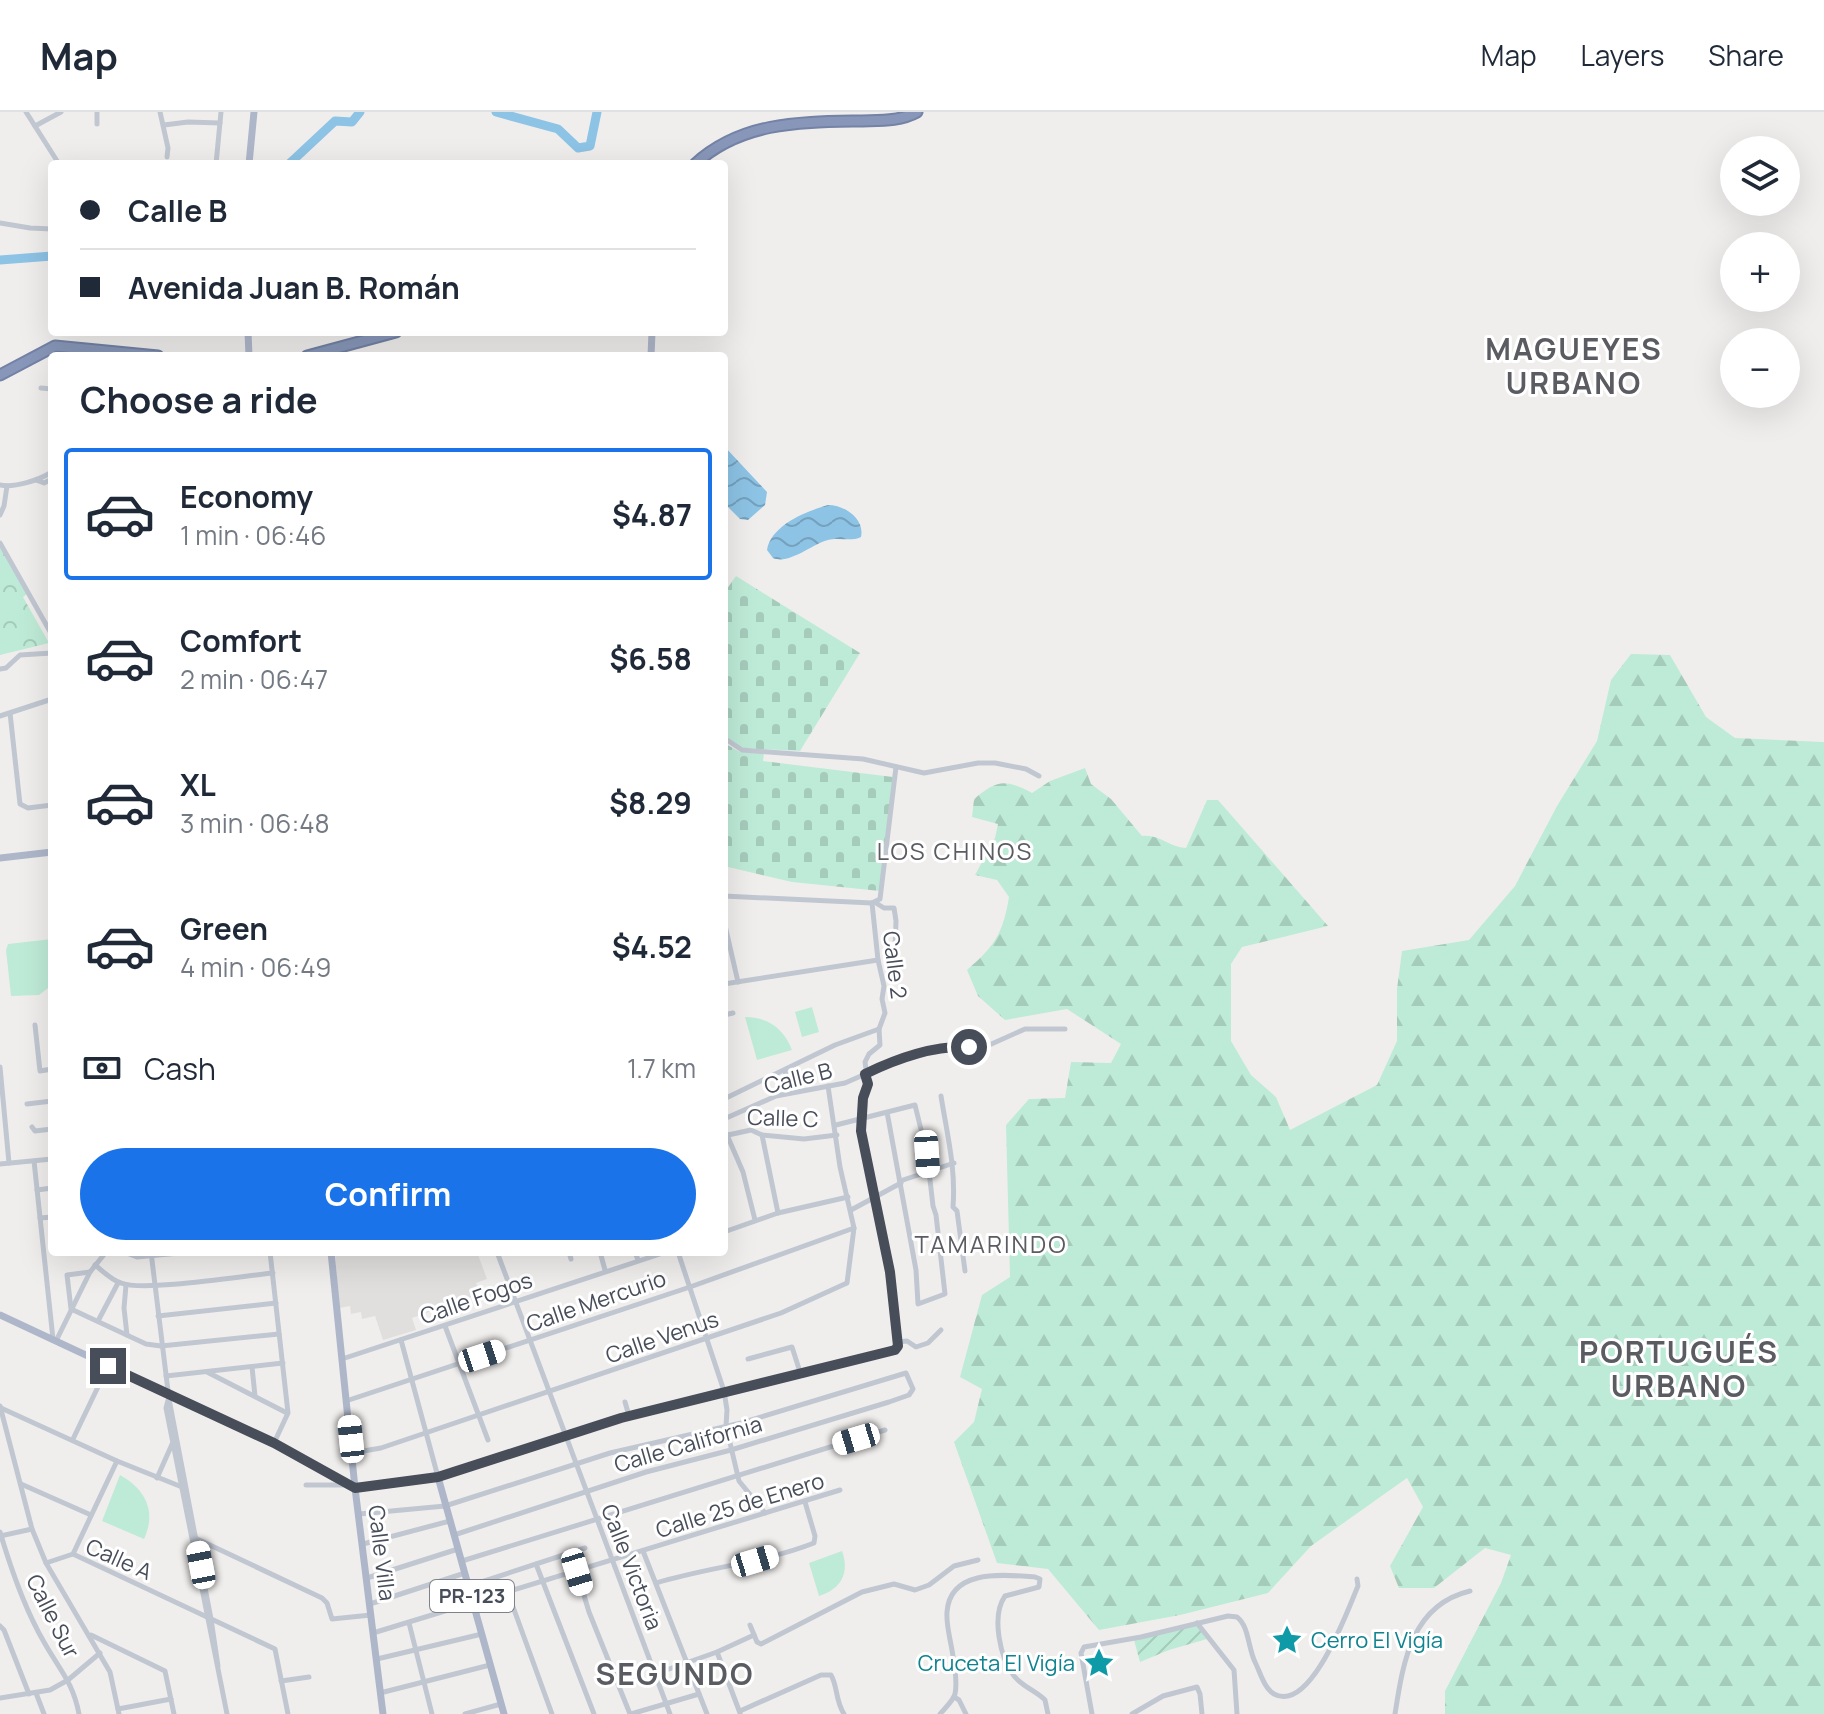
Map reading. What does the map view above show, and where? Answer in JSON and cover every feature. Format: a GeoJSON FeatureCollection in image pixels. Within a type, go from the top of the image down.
{"type":"FeatureCollection","features":[{"type":"Feature","properties":{"kind":"highway"},"geometry":{"type":"LineString","coordinates":[[701,160],[726,142],[752,130],[795,122],[890,120],[917,112]]}},
{"type":"Feature","properties":{"kind":"highway"},"geometry":{"type":"LineString","coordinates":[[322,352],[381,336]]}},
{"type":"Feature","properties":{"kind":"highway"},"geometry":{"type":"LineString","coordinates":[[0,375],[55,346],[117,352]]}},
{"type":"Feature","properties":{"kind":"main road"},"geometry":{"type":"LineString","coordinates":[[249,160],[254,112]]}},
{"type":"Feature","properties":{"kind":"main road"},"geometry":{"type":"LineString","coordinates":[[0,858],[48,852]]}},
{"type":"Feature","properties":{"kind":"main road","name":"Calle Villa"},"geometry":{"type":"LineString","coordinates":[[331,1256],[352,1453],[351,1486],[359,1514],[383,1714]]}},
{"type":"Feature","properties":{"kind":"main road"},"geometry":{"type":"LineString","coordinates":[[0,1315],[274,1443],[351,1486],[438,1477]]}},
{"type":"Feature","properties":{"kind":"main road","name":"PR-123"},"geometry":{"type":"LineString","coordinates":[[438,1477],[504,1714]]}},
{"type":"Feature","properties":{"kind":"street"},"geometry":{"type":"LineString","coordinates":[[26,112],[56,160]]}},
{"type":"Feature","properties":{"kind":"street"},"geometry":{"type":"LineString","coordinates":[[35,126],[61,112]]}},
{"type":"Feature","properties":{"kind":"street"},"geometry":{"type":"LineString","coordinates":[[97,112],[97,124]]}},
{"type":"Feature","properties":{"kind":"street"},"geometry":{"type":"LineString","coordinates":[[160,112],[167,157]]}},
{"type":"Feature","properties":{"kind":"street"},"geometry":{"type":"LineString","coordinates":[[216,160],[221,112]]}},
{"type":"Feature","properties":{"kind":"street"},"geometry":{"type":"LineString","coordinates":[[164,125],[220,123]]}},
{"type":"Feature","properties":{"kind":"street"},"geometry":{"type":"LineString","coordinates":[[0,223],[48,229]]}},
{"type":"Feature","properties":{"kind":"street"},"geometry":{"type":"LineString","coordinates":[[41,388],[48,389]]}},
{"type":"Feature","properties":{"kind":"street"},"geometry":{"type":"LineString","coordinates":[[0,515],[4,506],[3,486],[48,474]]}},
{"type":"Feature","properties":{"kind":"street"},"geometry":{"type":"LineString","coordinates":[[35,479],[44,483],[48,481]]}},
{"type":"Feature","properties":{"kind":"street"},"geometry":{"type":"LineString","coordinates":[[0,543],[48,628]]}},
{"type":"Feature","properties":{"kind":"street"},"geometry":{"type":"LineString","coordinates":[[0,669],[6,668],[20,655],[48,653]]}},
{"type":"Feature","properties":{"kind":"street"},"geometry":{"type":"LineString","coordinates":[[0,716],[48,700]]}},
{"type":"Feature","properties":{"kind":"street"},"geometry":{"type":"LineString","coordinates":[[10,713],[20,804],[28,808],[48,806]]}},
{"type":"Feature","properties":{"kind":"street"},"geometry":{"type":"LineString","coordinates":[[728,741],[742,750],[863,759],[929,773],[978,763],[995,763],[1026,769],[1039,776]]}},
{"type":"Feature","properties":{"kind":"street","name":"Calle 2"},"geometry":{"type":"LineString","coordinates":[[896,767],[880,899],[874,903],[885,1013],[879,1029],[880,1045],[867,1057],[865,1074],[868,1084],[863,1098],[861,1131],[890,1272],[897,1345]]}},
{"type":"Feature","properties":{"kind":"street"},"geometry":{"type":"LineString","coordinates":[[728,896],[874,903],[884,908],[894,908],[895,949]]}},
{"type":"Feature","properties":{"kind":"street"},"geometry":{"type":"LineString","coordinates":[[728,938],[738,982]]}},
{"type":"Feature","properties":{"kind":"street"},"geometry":{"type":"LineString","coordinates":[[728,983],[878,960]]}},
{"type":"Feature","properties":{"kind":"street"},"geometry":{"type":"LineString","coordinates":[[728,1014],[733,1013]]}},
{"type":"Feature","properties":{"kind":"street"},"geometry":{"type":"LineString","coordinates":[[35,1025],[40,1071],[48,1070]]}},
{"type":"Feature","properties":{"kind":"street"},"geometry":{"type":"LineString","coordinates":[[728,1097],[835,1045],[879,1029]]}},
{"type":"Feature","properties":{"kind":"street","name":"Calle B"},"geometry":{"type":"LineString","coordinates":[[728,1117],[776,1096],[828,1086],[923,1053],[957,1046],[987,1046],[1025,1029],[1065,1029]]}},
{"type":"Feature","properties":{"kind":"street"},"geometry":{"type":"LineString","coordinates":[[0,1067],[9,1163]]}},
{"type":"Feature","properties":{"kind":"street"},"geometry":{"type":"LineString","coordinates":[[785,1071],[790,1093]]}},
{"type":"Feature","properties":{"kind":"street"},"geometry":{"type":"LineString","coordinates":[[828,1086],[840,1167],[854,1228]]}},
{"type":"Feature","properties":{"kind":"street"},"geometry":{"type":"LineString","coordinates":[[941,1096],[954,1163],[953,1207],[957,1211],[965,1271]]}},
{"type":"Feature","properties":{"kind":"street"},"geometry":{"type":"LineString","coordinates":[[27,1104],[48,1101]]}},
{"type":"Feature","properties":{"kind":"street","name":"Calle C"},"geometry":{"type":"LineString","coordinates":[[836,1125],[915,1105],[928,1171]]}},
{"type":"Feature","properties":{"kind":"street"},"geometry":{"type":"LineString","coordinates":[[887,1112],[916,1270],[918,1304],[945,1294],[928,1171]]}},
{"type":"Feature","properties":{"kind":"street"},"geometry":{"type":"LineString","coordinates":[[32,1127],[35,1131],[48,1129]]}},
{"type":"Feature","properties":{"kind":"street","name":"Calle C"},"geometry":{"type":"LineString","coordinates":[[728,1132],[754,1130],[762,1135],[804,1139],[837,1135]]}},
{"type":"Feature","properties":{"kind":"street"},"geometry":{"type":"LineString","coordinates":[[762,1135],[778,1213]]}},
{"type":"Feature","properties":{"kind":"street"},"geometry":{"type":"LineString","coordinates":[[728,1137],[743,1172],[755,1220]]}},
{"type":"Feature","properties":{"kind":"street"},"geometry":{"type":"LineString","coordinates":[[0,1164],[48,1159]]}},
{"type":"Feature","properties":{"kind":"street"},"geometry":{"type":"LineString","coordinates":[[34,1161],[55,1341]]}},
{"type":"Feature","properties":{"kind":"street"},"geometry":{"type":"LineString","coordinates":[[851,1210],[900,1182],[954,1163]]}},
{"type":"Feature","properties":{"kind":"street"},"geometry":{"type":"LineString","coordinates":[[37,1190],[48,1189]]}},
{"type":"Feature","properties":{"kind":"street"},"geometry":{"type":"LineString","coordinates":[[728,1230],[778,1213],[848,1197]]}},
{"type":"Feature","properties":{"kind":"street"},"geometry":{"type":"LineString","coordinates":[[40,1218],[48,1217]]}},
{"type":"Feature","properties":{"kind":"street","name":"Calle Venus"},"geometry":{"type":"LineString","coordinates":[[427,1433],[781,1313],[847,1283],[854,1228]]}},
{"type":"Feature","properties":{"kind":"street","name":"Calle Mercurio"},"geometry":{"type":"LineString","coordinates":[[346,1401],[690,1287],[854,1228]]}},
{"type":"Feature","properties":{"kind":"street"},"geometry":{"type":"LineString","coordinates":[[43,1247],[48,1246]]}},
{"type":"Feature","properties":{"kind":"street"},"geometry":{"type":"LineString","coordinates":[[55,1341],[90,1272],[103,1256]]}},
{"type":"Feature","properties":{"kind":"street"},"geometry":{"type":"LineString","coordinates":[[151,1256],[168,1396],[227,1714]]}},
{"type":"Feature","properties":{"kind":"street"},"geometry":{"type":"LineString","coordinates":[[271,1256],[288,1413],[274,1443]]}},
{"type":"Feature","properties":{"kind":"street","name":"Calle Victoria"},"geometry":{"type":"LineString","coordinates":[[498,1256],[670,1714]]}},
{"type":"Feature","properties":{"kind":"street"},"geometry":{"type":"LineString","coordinates":[[601,1256],[605,1270]]}},
{"type":"Feature","properties":{"kind":"street"},"geometry":{"type":"LineString","coordinates":[[636,1256],[638,1260]]}},
{"type":"Feature","properties":{"kind":"street","name":"Calle Fogos"},"geometry":{"type":"LineString","coordinates":[[342,1359],[652,1256]]}},
{"type":"Feature","properties":{"kind":"street"},"geometry":{"type":"LineString","coordinates":[[679,1256],[724,1391],[726,1426],[738,1475],[742,1486],[765,1513]]}},
{"type":"Feature","properties":{"kind":"street"},"geometry":{"type":"LineString","coordinates":[[95,1265],[118,1283],[126,1285],[154,1286],[273,1273]]}},
{"type":"Feature","properties":{"kind":"street"},"geometry":{"type":"LineString","coordinates":[[71,1309],[67,1275],[90,1272]]}},
{"type":"Feature","properties":{"kind":"street"},"geometry":{"type":"LineString","coordinates":[[98,1321],[118,1283]]}},
{"type":"Feature","properties":{"kind":"street"},"geometry":{"type":"LineString","coordinates":[[126,1285],[124,1308],[127,1335]]}},
{"type":"Feature","properties":{"kind":"street"},"geometry":{"type":"LineString","coordinates":[[158,1316],[276,1303]]}},
{"type":"Feature","properties":{"kind":"street"},"geometry":{"type":"LineString","coordinates":[[71,1309],[146,1344],[161,1346],[279,1334]]}},
{"type":"Feature","properties":{"kind":"street"},"geometry":{"type":"LineString","coordinates":[[445,1326],[488,1440]]}},
{"type":"Feature","properties":{"kind":"street"},"geometry":{"type":"LineString","coordinates":[[401,1340],[438,1477],[629,1416],[907,1341],[916,1347],[928,1343],[941,1330]]}},
{"type":"Feature","properties":{"kind":"street"},"geometry":{"type":"LineString","coordinates":[[748,1359],[792,1347],[800,1372]]}},
{"type":"Feature","properties":{"kind":"street"},"geometry":{"type":"LineString","coordinates":[[166,1376],[283,1363]]}},
{"type":"Feature","properties":{"kind":"street"},"geometry":{"type":"LineString","coordinates":[[73,1439],[108,1366]]}},
{"type":"Feature","properties":{"kind":"street"},"geometry":{"type":"LineString","coordinates":[[252,1367],[255,1396]]}},
{"type":"Feature","properties":{"kind":"street"},"geometry":{"type":"LineString","coordinates":[[206,1372],[288,1413]]}},
{"type":"Feature","properties":{"kind":"street","name":"Calle California"},"geometry":{"type":"LineString","coordinates":[[454,1535],[646,1472],[731,1450],[909,1395],[913,1389],[906,1373],[726,1426]]}},
{"type":"Feature","properties":{"kind":"street"},"geometry":{"type":"LineString","coordinates":[[168,1396],[166,1408],[184,1487]]}},
{"type":"Feature","properties":{"kind":"street"},"geometry":{"type":"LineString","coordinates":[[625,1402],[629,1416]]}},
{"type":"Feature","properties":{"kind":"street"},"geometry":{"type":"LineString","coordinates":[[0,1407],[117,1461],[184,1487]]}},
{"type":"Feature","properties":{"kind":"street"},"geometry":{"type":"LineString","coordinates":[[0,1407],[32,1529],[46,1563],[110,1672],[119,1712],[171,1699]]}},
{"type":"Feature","properties":{"kind":"street"},"geometry":{"type":"LineString","coordinates":[[359,1514],[445,1506],[634,1447],[726,1426]]}},
{"type":"Feature","properties":{"kind":"street"},"geometry":{"type":"LineString","coordinates":[[462,1561],[885,1430]]}},
{"type":"Feature","properties":{"kind":"street"},"geometry":{"type":"LineString","coordinates":[[352,1453],[381,1448],[427,1433]]}},
{"type":"Feature","properties":{"kind":"street"},"geometry":{"type":"LineString","coordinates":[[157,1478],[173,1442]]}},
{"type":"Feature","properties":{"kind":"street"},"geometry":{"type":"LineString","coordinates":[[73,1554],[117,1461]]}},
{"type":"Feature","properties":{"kind":"street"},"geometry":{"type":"LineString","coordinates":[[21,1484],[91,1515]]}},
{"type":"Feature","properties":{"kind":"street"},"geometry":{"type":"LineString","coordinates":[[306,1485],[351,1486]]}},
{"type":"Feature","properties":{"kind":"street","name":"Calle 25 de Enero"},"geometry":{"type":"LineString","coordinates":[[373,1633],[840,1490]]}},
{"type":"Feature","properties":{"kind":"street"},"geometry":{"type":"LineString","coordinates":[[656,1583],[696,1571],[755,1561],[811,1544],[815,1536],[805,1501]]}},
{"type":"Feature","properties":{"kind":"street"},"geometry":{"type":"LineString","coordinates":[[363,1544],[450,1521]]}},
{"type":"Feature","properties":{"kind":"street"},"geometry":{"type":"LineString","coordinates":[[0,1535],[32,1529]]}},
{"type":"Feature","properties":{"kind":"street","name":"Calle Sur"},"geometry":{"type":"LineString","coordinates":[[0,1535],[13,1574],[42,1640],[75,1691],[79,1714]]}},
{"type":"Feature","properties":{"kind":"street"},"geometry":{"type":"LineString","coordinates":[[194,1538],[322,1598],[332,1619],[371,1615]]}},
{"type":"Feature","properties":{"kind":"street"},"geometry":{"type":"LineString","coordinates":[[469,1586],[585,1548]]}},
{"type":"Feature","properties":{"kind":"street"},"geometry":{"type":"LineString","coordinates":[[367,1578],[458,1549]]}},
{"type":"Feature","properties":{"kind":"street"},"geometry":{"type":"LineString","coordinates":[[643,1551],[707,1714]]}},
{"type":"Feature","properties":{"kind":"street","name":"Calle A"},"geometry":{"type":"LineString","coordinates":[[46,1563],[73,1554],[275,1649],[281,1681]]}},
{"type":"Feature","properties":{"kind":"street"},"geometry":{"type":"LineString","coordinates":[[750,1625],[758,1643],[763,1644],[815,1615],[869,1591],[894,1584],[915,1590],[926,1587],[954,1566],[978,1560]]}},
{"type":"Feature","properties":{"kind":"street"},"geometry":{"type":"LineString","coordinates":[[536,1564],[594,1714]]}},
{"type":"Feature","properties":{"kind":"street"},"geometry":{"type":"LineString","coordinates":[[577,1572],[589,1612],[630,1714],[699,1694]]}},
{"type":"Feature","properties":{"kind":"street"},"geometry":{"type":"LineString","coordinates":[[370,1604],[465,1573]]}},
{"type":"Feature","properties":{"kind":"street"},"geometry":{"type":"LineString","coordinates":[[940,1714],[954,1697],[955,1674],[947,1614],[949,1603],[958,1589],[980,1576],[1035,1577],[1041,1582],[1039,1587],[1014,1592],[1004,1598],[999,1610],[1000,1632],[1009,1669],[1018,1681],[1045,1700],[1048,1714]]}},
{"type":"Feature","properties":{"kind":"street"},"geometry":{"type":"LineString","coordinates":[[1092,1714],[1081,1653],[1084,1647],[1228,1616],[1240,1619],[1253,1658],[1269,1690],[1279,1697],[1293,1697],[1319,1672],[1329,1654],[1358,1586],[1357,1579]]}},
{"type":"Feature","properties":{"kind":"street"},"geometry":{"type":"LineString","coordinates":[[1395,1714],[1403,1660],[1419,1626],[1441,1603],[1470,1591]]}},
{"type":"Feature","properties":{"kind":"street"},"geometry":{"type":"LineString","coordinates":[[508,1593],[552,1714]]}},
{"type":"Feature","properties":{"kind":"street"},"geometry":{"type":"LineString","coordinates":[[409,1623],[432,1714]]}},
{"type":"Feature","properties":{"kind":"street"},"geometry":{"type":"LineString","coordinates":[[1197,1623],[1234,1670],[1237,1714]]}},
{"type":"Feature","properties":{"kind":"street"},"geometry":{"type":"LineString","coordinates":[[0,1626],[44,1714]]}},
{"type":"Feature","properties":{"kind":"street"},"geometry":{"type":"LineString","coordinates":[[89,1634],[165,1671],[174,1714]]}},
{"type":"Feature","properties":{"kind":"street"},"geometry":{"type":"LineString","coordinates":[[377,1659],[482,1634]]}},
{"type":"Feature","properties":{"kind":"street"},"geometry":{"type":"LineString","coordinates":[[655,1674],[754,1635]]}},
{"type":"Feature","properties":{"kind":"street"},"geometry":{"type":"LineString","coordinates":[[717,1652],[740,1713],[821,1675],[831,1675],[835,1681],[836,1701],[844,1714]]}},
{"type":"Feature","properties":{"kind":"street"},"geometry":{"type":"LineString","coordinates":[[0,1698],[50,1690],[68,1680],[100,1653]]}},
{"type":"Feature","properties":{"kind":"street"},"geometry":{"type":"LineString","coordinates":[[380,1693],[490,1665]]}},
{"type":"Feature","properties":{"kind":"street"},"geometry":{"type":"LineString","coordinates":[[288,1714],[281,1681],[309,1677]]}},
{"type":"Feature","properties":{"kind":"street"},"geometry":{"type":"LineString","coordinates":[[1132,1714],[1163,1696],[1197,1687],[1202,1714]]}},
{"type":"Feature","properties":{"kind":"street"},"geometry":{"type":"LineString","coordinates":[[954,1697],[966,1714]]}},
{"type":"Feature","properties":{"kind":"street"},"geometry":{"type":"LineString","coordinates":[[465,1714],[501,1704]]}},
{"type":"Feature","properties":{"kind":"shaded area"},"geometry":{"type":"Polygon","coordinates":[[[335,1256],[478,1256],[487,1279],[476,1283],[480,1294],[412,1318],[416,1330],[383,1340],[375,1316],[362,1319],[361,1312],[351,1314],[350,1306],[339,1308],[335,1256]]]}},
{"type":"Feature","properties":{"kind":"green space"},"geometry":{"type":"Polygon","coordinates":[[[0,546],[27,594],[23,597],[48,643],[0,655],[0,546]]]}},
{"type":"Feature","properties":{"kind":"green space"},"geometry":{"type":"Polygon","coordinates":[[[736,576],[860,653],[800,751],[740,748],[728,738],[728,587],[736,576]]]}},
{"type":"Feature","properties":{"kind":"green space"},"geometry":{"type":"Polygon","coordinates":[[[1631,654],[1670,655],[1706,717],[1735,738],[1824,742],[1824,1714],[1445,1714],[1445,1691],[1501,1583],[1511,1555],[1485,1548],[1434,1588],[1399,1588],[1390,1566],[1423,1507],[1407,1478],[1311,1546],[1268,1593],[1180,1615],[1099,1630],[1048,1569],[997,1563],[954,1442],[974,1422],[982,1389],[960,1377],[982,1295],[1010,1277],[1006,1125],[1029,1099],[1065,1098],[1071,1062],[1111,1063],[1121,1044],[1067,1009],[1005,1020],[978,996],[967,970],[985,954],[996,938],[1009,897],[997,880],[975,875],[995,838],[998,824],[972,817],[974,799],[1002,783],[1032,793],[1050,781],[1085,768],[1091,784],[1111,799],[1142,836],[1186,848],[1207,800],[1218,800],[1328,926],[1242,947],[1231,964],[1231,1041],[1251,1075],[1276,1097],[1290,1130],[1377,1085],[1397,1041],[1397,989],[1402,951],[1469,940],[1515,886],[1557,806],[1597,741],[1611,680],[1631,654]]]}},
{"type":"Feature","properties":{"kind":"green space"},"geometry":{"type":"Polygon","coordinates":[[[728,745],[740,752],[764,753],[763,761],[893,777],[880,891],[792,882],[728,867],[728,745]]]}},
{"type":"Feature","properties":{"kind":"green space"},"geometry":{"type":"Polygon","coordinates":[[[48,939],[48,988],[39,995],[11,996],[8,944],[48,939]]]}},
{"type":"Feature","properties":{"kind":"green space"},"geometry":{"type":"Polygon","coordinates":[[[812,1007],[819,1032],[802,1037],[795,1012],[812,1007]]]}},
{"type":"Feature","properties":{"kind":"green space"},"geometry":{"type":"Polygon","coordinates":[[[745,1017],[761,1019],[774,1026],[785,1036],[792,1050],[757,1060],[745,1017]]]}},
{"type":"Feature","properties":{"kind":"green space"},"geometry":{"type":"Polygon","coordinates":[[[120,1475],[142,1494],[149,1510],[144,1539],[102,1521],[120,1475]]]}},
{"type":"Feature","properties":{"kind":"green space"},"geometry":{"type":"Polygon","coordinates":[[[842,1551],[845,1566],[842,1579],[833,1589],[819,1596],[809,1563],[842,1551]]]}},
{"type":"Feature","properties":{"kind":"green space"},"geometry":{"type":"Polygon","coordinates":[[[1196,1625],[1207,1639],[1140,1662],[1134,1640],[1196,1625]]]}},
{"type":"Feature","properties":{"kind":"water"},"geometry":{"type":"Polygon","coordinates":[[[728,450],[767,492],[765,505],[748,520],[740,519],[728,507],[728,450]]]}},
{"type":"Feature","properties":{"kind":"water"},"geometry":{"type":"Polygon","coordinates":[[[828,505],[841,507],[852,514],[860,524],[861,537],[828,540],[786,559],[773,558],[767,550],[775,533],[801,515],[828,505]]]}},
{"type":"Feature","properties":{"kind":"waterway"},"geometry":{"type":"LineString","coordinates":[[293,160],[335,121],[352,122],[360,112]]}},
{"type":"Feature","properties":{"kind":"waterway"},"geometry":{"type":"LineString","coordinates":[[496,112],[558,129],[578,148],[590,146],[597,112]]}},
{"type":"Feature","properties":{"kind":"waterway"},"geometry":{"type":"LineString","coordinates":[[0,260],[48,256]]}},
{"type":"Feature","properties":{"kind":"place","name":"Cerro El Vigía"},"geometry":{"type":"Point","coordinates":[1287,1640]}},
{"type":"Feature","properties":{"kind":"place","name":"Cruceta El Vigía"},"geometry":{"type":"Point","coordinates":[1099,1663]}},
{"type":"Feature","properties":{"kind":"district","name":"MAGUEYES URBANO"},"geometry":{"type":"Point","coordinates":[1574,367]}},
{"type":"Feature","properties":{"kind":"district","name":"LOS CHINOS"},"geometry":{"type":"Point","coordinates":[955,852]}},
{"type":"Feature","properties":{"kind":"district","name":"TAMARINDO"},"geometry":{"type":"Point","coordinates":[991,1245]}},
{"type":"Feature","properties":{"kind":"district","name":"PORTUGUÉS URBANO"},"geometry":{"type":"Point","coordinates":[1679,1370]}},
{"type":"Feature","properties":{"kind":"district","name":"SEGUNDO"},"geometry":{"type":"Point","coordinates":[675,1675]}},
{"type":"Feature","properties":{"kind":"route"},"geometry":{"type":"LineString","coordinates":[[108,1366],[274,1443],[355,1488],[438,1477],[621,1418],[895,1350],[898,1346],[890,1272],[861,1131],[863,1098],[868,1084],[865,1074],[902,1058],[957,1046],[969,1047]]}}]}
